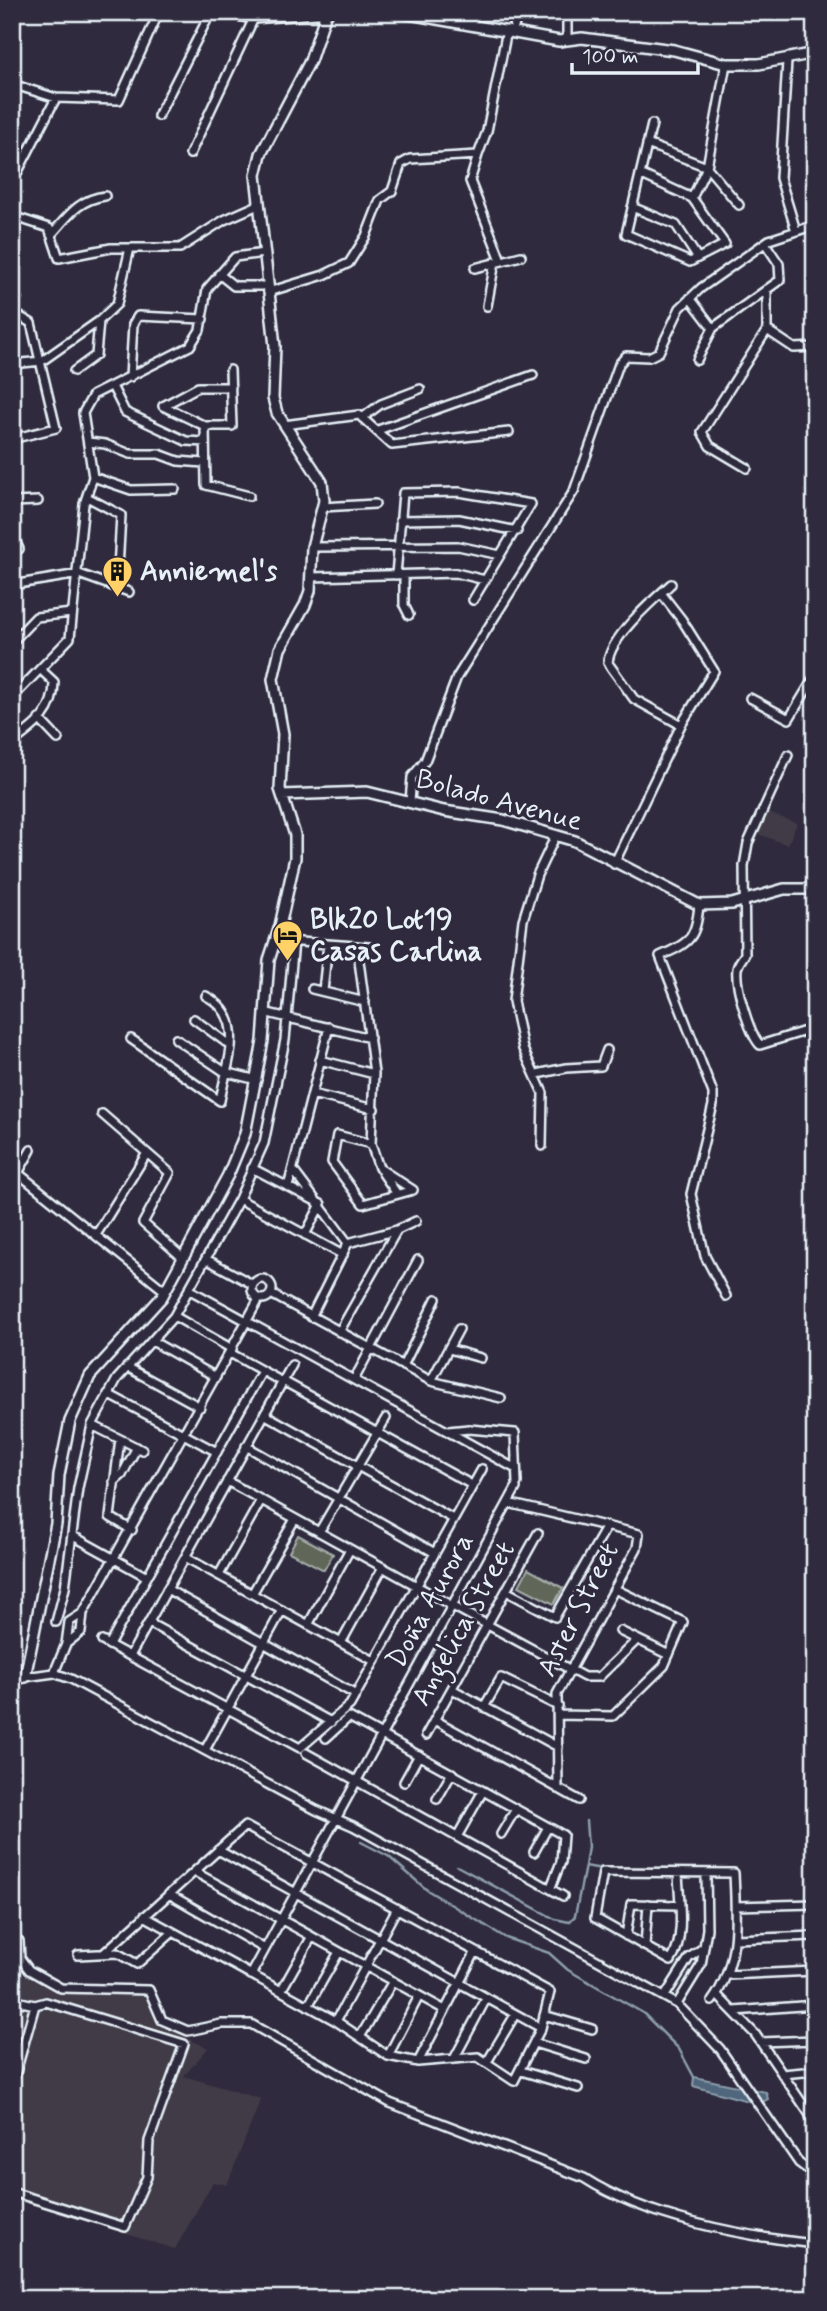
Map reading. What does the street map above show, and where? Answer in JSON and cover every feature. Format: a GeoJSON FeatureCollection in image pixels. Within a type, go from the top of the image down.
{"type":"FeatureCollection","features":[{"type":"Feature","properties":{"kind":"street"},"geometry":{"type":"LineString","coordinates":[[12,84],[56,98],[119,100],[159,12]]}},
{"type":"Feature","properties":{"kind":"street"},"geometry":{"type":"LineString","coordinates":[[158,116],[211,12]]}},
{"type":"Feature","properties":{"kind":"street"},"geometry":{"type":"LineString","coordinates":[[12,1689],[56,1524],[59,1475],[69,1421],[90,1376],[165,1291],[229,1175],[245,1134],[257,1080],[269,960],[281,926],[296,847],[282,795],[283,734],[272,680],[274,664],[306,606],[312,547],[322,507],[322,482],[284,425],[273,398],[275,346],[265,289],[256,175],[261,154],[310,61],[327,12],[254,19],[221,12]]}},
{"type":"Feature","properties":{"kind":"street"},"geometry":{"type":"LineString","coordinates":[[398,12],[567,39],[582,38],[674,50],[726,64],[787,61],[815,53]]}},
{"type":"Feature","properties":{"kind":"street"},"geometry":{"type":"LineString","coordinates":[[487,306],[498,261],[470,181],[487,131],[510,31],[517,12]]}},
{"type":"Feature","properties":{"kind":"street"},"geometry":{"type":"LineString","coordinates":[[567,39],[568,12]]}},
{"type":"Feature","properties":{"kind":"street"},"geometry":{"type":"LineString","coordinates":[[190,154],[254,19]]}},
{"type":"Feature","properties":{"kind":"street"},"geometry":{"type":"LineString","coordinates":[[787,61],[780,178],[796,231]]}},
{"type":"Feature","properties":{"kind":"street"},"geometry":{"type":"LineString","coordinates":[[692,198],[708,167],[726,64]]}},
{"type":"Feature","properties":{"kind":"street"},"geometry":{"type":"LineString","coordinates":[[12,183],[56,98]]}},
{"type":"Feature","properties":{"kind":"street"},"geometry":{"type":"LineString","coordinates":[[640,174],[692,198],[725,244],[690,262],[626,234],[632,207],[652,124]]}},
{"type":"Feature","properties":{"kind":"street"},"geometry":{"type":"LineString","coordinates":[[647,144],[708,167],[739,205]]}},
{"type":"Feature","properties":{"kind":"street"},"geometry":{"type":"LineString","coordinates":[[219,274],[234,286],[265,289],[324,275],[349,263],[366,236],[380,200],[392,191],[401,164],[410,159],[478,155]]}},
{"type":"Feature","properties":{"kind":"street"},"geometry":{"type":"LineString","coordinates":[[51,235],[79,203],[89,198],[105,197]]}},
{"type":"Feature","properties":{"kind":"street"},"geometry":{"type":"LineString","coordinates":[[12,216],[49,228],[59,258],[130,248],[186,247],[224,220],[258,205]]}},
{"type":"Feature","properties":{"kind":"street"},"geometry":{"type":"LineString","coordinates":[[632,207],[676,225],[697,257]]}},
{"type":"Feature","properties":{"kind":"street"},"geometry":{"type":"LineString","coordinates":[[410,802],[412,777],[425,761],[457,677],[574,491],[619,364],[625,356],[649,357],[659,352],[680,308],[765,243],[815,225]]}},
{"type":"Feature","properties":{"kind":"street"},"geometry":{"type":"LineString","coordinates":[[697,359],[713,328],[780,276],[779,264],[765,243]]}},
{"type":"Feature","properties":{"kind":"street"},"geometry":{"type":"LineString","coordinates":[[12,364],[42,361],[99,321],[117,304],[130,248]]}},
{"type":"Feature","properties":{"kind":"street"},"geometry":{"type":"LineString","coordinates":[[12,698],[70,638],[87,497],[93,477],[83,413],[93,395],[190,346],[198,337],[207,289],[234,257],[264,253]]}},
{"type":"Feature","properties":{"kind":"street"},"geometry":{"type":"LineString","coordinates":[[475,268],[521,256]]}},
{"type":"Feature","properties":{"kind":"street"},"geometry":{"type":"LineString","coordinates":[[747,468],[710,446],[702,432],[767,330],[766,289]]}},
{"type":"Feature","properties":{"kind":"street"},"geometry":{"type":"LineString","coordinates":[[690,298],[713,328]]}},
{"type":"Feature","properties":{"kind":"street"},"geometry":{"type":"LineString","coordinates":[[12,312],[31,323],[56,428],[12,439]]}},
{"type":"Feature","properties":{"kind":"street"},"geometry":{"type":"LineString","coordinates":[[130,377],[133,324],[138,316],[203,320]]}},
{"type":"Feature","properties":{"kind":"street"},"geometry":{"type":"LineString","coordinates":[[74,371],[96,355],[99,321]]}},
{"type":"Feature","properties":{"kind":"street"},"geometry":{"type":"LineString","coordinates":[[767,330],[794,348],[815,346]]}},
{"type":"Feature","properties":{"kind":"street"},"geometry":{"type":"LineString","coordinates":[[230,370],[231,387],[232,426],[205,426],[163,405],[198,387],[231,387]]}},
{"type":"Feature","properties":{"kind":"street"},"geometry":{"type":"LineString","coordinates":[[377,430],[533,375]]}},
{"type":"Feature","properties":{"kind":"street"},"geometry":{"type":"LineString","coordinates":[[112,386],[125,412],[186,441],[205,442]]}},
{"type":"Feature","properties":{"kind":"street"},"geometry":{"type":"LineString","coordinates":[[284,425],[331,418],[362,418],[381,404],[420,389]]}},
{"type":"Feature","properties":{"kind":"street"},"geometry":{"type":"LineString","coordinates":[[362,418],[392,445],[509,432]]}},
{"type":"Feature","properties":{"kind":"street"},"geometry":{"type":"LineString","coordinates":[[205,426],[206,485],[249,496]]}},
{"type":"Feature","properties":{"kind":"street"},"geometry":{"type":"LineString","coordinates":[[88,442],[105,444],[130,454],[159,454],[178,461],[204,463]]}},
{"type":"Feature","properties":{"kind":"street"},"geometry":{"type":"LineString","coordinates":[[93,477],[131,490],[175,489]]}},
{"type":"Feature","properties":{"kind":"street"},"geometry":{"type":"LineString","coordinates":[[410,615],[404,605],[398,546],[403,494],[459,492],[531,504],[473,600]]}},
{"type":"Feature","properties":{"kind":"street"},"geometry":{"type":"LineString","coordinates":[[87,497],[121,515],[117,587]]}},
{"type":"Feature","properties":{"kind":"street"},"geometry":{"type":"LineString","coordinates":[[12,502],[38,501]]}},
{"type":"Feature","properties":{"kind":"street"},"geometry":{"type":"LineString","coordinates":[[322,507],[375,504]]}},
{"type":"Feature","properties":{"kind":"street"},"geometry":{"type":"LineString","coordinates":[[400,520],[459,519],[517,531]]}},
{"type":"Feature","properties":{"kind":"street"},"geometry":{"type":"LineString","coordinates":[[12,534],[19,549]]}},
{"type":"Feature","properties":{"kind":"street"},"geometry":{"type":"LineString","coordinates":[[312,547],[458,546],[500,555]]}},
{"type":"Feature","properties":{"kind":"street"},"geometry":{"type":"LineString","coordinates":[[311,577],[456,573],[485,580]]}},
{"type":"Feature","properties":{"kind":"street"},"geometry":{"type":"LineString","coordinates":[[12,591],[18,584],[79,574],[129,592]]}},
{"type":"Feature","properties":{"kind":"street"},"geometry":{"type":"LineString","coordinates":[[670,584],[625,629],[608,656],[608,663],[634,699],[681,725]]}},
{"type":"Feature","properties":{"kind":"street"},"geometry":{"type":"LineString","coordinates":[[614,864],[681,725],[714,671],[682,620],[661,593]]}},
{"type":"Feature","properties":{"kind":"street"},"geometry":{"type":"LineString","coordinates":[[12,642],[36,617],[72,612]]}},
{"type":"Feature","properties":{"kind":"street"},"geometry":{"type":"LineString","coordinates":[[12,743],[39,719],[54,701],[54,682],[40,668]]}},
{"type":"Feature","properties":{"kind":"street"},"geometry":{"type":"LineString","coordinates":[[750,698],[789,719],[815,676]]}},
{"type":"Feature","properties":{"kind":"street"},"geometry":{"type":"LineString","coordinates":[[39,719],[58,739]]}},
{"type":"Feature","properties":{"kind":"street"},"geometry":{"type":"LineString","coordinates":[[788,754],[748,843],[744,866],[747,900],[745,954],[737,966],[737,981],[757,1042],[766,1044],[815,1028]]}},
{"type":"Feature","properties":{"kind":"street","name":"Bolado Avenue"},"geometry":{"type":"LineString","coordinates":[[282,795],[367,792],[444,811],[503,820],[556,835],[699,905]]}},
{"type":"Feature","properties":{"kind":"street"},"geometry":{"type":"LineString","coordinates":[[542,1146],[545,1112],[537,1074],[523,1049],[513,1001],[523,920],[537,875],[556,835]]}},
{"type":"Feature","properties":{"kind":"street"},"geometry":{"type":"LineString","coordinates":[[726,1296],[705,1256],[691,1194],[713,1105],[713,1093],[660,956],[690,940],[697,926],[699,905],[713,906],[747,900],[785,889],[815,890]]}},
{"type":"Feature","properties":{"kind":"street"},"geometry":{"type":"LineString","coordinates":[[56,1622],[73,1536],[78,1488],[92,1425],[108,1394],[127,1367],[174,1317],[239,1199],[264,1143],[287,1017],[290,941],[369,947]]}},
{"type":"Feature","properties":{"kind":"street"},"geometry":{"type":"LineString","coordinates":[[323,991],[328,944]]}},
{"type":"Feature","properties":{"kind":"street"},"geometry":{"type":"LineString","coordinates":[[357,946],[374,1074],[371,1144],[379,1168],[397,1195]]}},
{"type":"Feature","properties":{"kind":"street"},"geometry":{"type":"LineString","coordinates":[[313,989],[365,1002]]}},
{"type":"Feature","properties":{"kind":"street"},"geometry":{"type":"LineString","coordinates":[[131,1039],[219,1101],[232,1029],[220,1005],[206,996]]}},
{"type":"Feature","properties":{"kind":"street"},"geometry":{"type":"LineString","coordinates":[[264,1012],[370,1038]]}},
{"type":"Feature","properties":{"kind":"street"},"geometry":{"type":"LineString","coordinates":[[194,1019],[231,1046]]}},
{"type":"Feature","properties":{"kind":"street"},"geometry":{"type":"LineString","coordinates":[[288,1187],[329,1027]]}},
{"type":"Feature","properties":{"kind":"street"},"geometry":{"type":"LineString","coordinates":[[176,1039],[225,1072],[257,1080]]}},
{"type":"Feature","properties":{"kind":"street"},"geometry":{"type":"LineString","coordinates":[[537,1074],[566,1068],[601,1066],[607,1050]]}},
{"type":"Feature","properties":{"kind":"street"},"geometry":{"type":"LineString","coordinates":[[320,1060],[374,1074]]}},
{"type":"Feature","properties":{"kind":"street"},"geometry":{"type":"LineString","coordinates":[[312,1094],[374,1109]]}},
{"type":"Feature","properties":{"kind":"street"},"geometry":{"type":"LineString","coordinates":[[102,1114],[171,1177],[143,1223],[183,1258]]}},
{"type":"Feature","properties":{"kind":"street"},"geometry":{"type":"LineString","coordinates":[[371,1144],[337,1135],[332,1162],[363,1204],[413,1190],[379,1168]]}},
{"type":"Feature","properties":{"kind":"street"},"geometry":{"type":"LineString","coordinates":[[31,1150],[18,1173],[165,1291]]}},
{"type":"Feature","properties":{"kind":"street"},"geometry":{"type":"LineString","coordinates":[[96,1236],[147,1153]]}},
{"type":"Feature","properties":{"kind":"street"},"geometry":{"type":"LineString","coordinates":[[253,1168],[321,1204]]}},
{"type":"Feature","properties":{"kind":"street"},"geometry":{"type":"LineString","coordinates":[[293,1170],[348,1243]]}},
{"type":"Feature","properties":{"kind":"street"},"geometry":{"type":"LineString","coordinates":[[239,1199],[343,1255]]}},
{"type":"Feature","properties":{"kind":"street"},"geometry":{"type":"LineString","coordinates":[[305,1235],[321,1204]]}},
{"type":"Feature","properties":{"kind":"street"},"geometry":{"type":"LineString","coordinates":[[348,1243],[397,1230],[416,1221]]}},
{"type":"Feature","properties":{"kind":"street"},"geometry":{"type":"LineString","coordinates":[[339,1332],[397,1230]]}},
{"type":"Feature","properties":{"kind":"street"},"geometry":{"type":"LineString","coordinates":[[311,1317],[348,1243]]}},
{"type":"Feature","properties":{"kind":"street"},"geometry":{"type":"LineString","coordinates":[[206,1259],[253,1284]]}},
{"type":"Feature","properties":{"kind":"street"},"geometry":{"type":"LineString","coordinates":[[354,1380],[418,1260]]}},
{"type":"Feature","properties":{"kind":"street"},"geometry":{"type":"LineString","coordinates":[[259,1299],[252,1293],[253,1284],[258,1279],[267,1280],[271,1285],[271,1294]]}},
{"type":"Feature","properties":{"kind":"street"},"geometry":{"type":"LineString","coordinates":[[190,1290],[516,1469]]}},
{"type":"Feature","properties":{"kind":"street"},"geometry":{"type":"LineString","coordinates":[[271,1294],[431,1381],[500,1398]]}},
{"type":"Feature","properties":{"kind":"street"},"geometry":{"type":"LineString","coordinates":[[54,1673],[66,1644],[69,1622],[83,1612],[116,1559],[259,1299],[271,1294]]}},
{"type":"Feature","properties":{"kind":"street"},"geometry":{"type":"LineString","coordinates":[[403,1366],[436,1299]]}},
{"type":"Feature","properties":{"kind":"street"},"geometry":{"type":"LineString","coordinates":[[174,1317],[262,1371],[472,1485]]}},
{"type":"Feature","properties":{"kind":"street"},"geometry":{"type":"LineString","coordinates":[[431,1381],[459,1328]]}},
{"type":"Feature","properties":{"kind":"street"},"geometry":{"type":"LineString","coordinates":[[152,1341],[216,1377]]}},
{"type":"Feature","properties":{"kind":"street"},"geometry":{"type":"LineString","coordinates":[[449,1349],[481,1358]]}},
{"type":"Feature","properties":{"kind":"street"},"geometry":{"type":"LineString","coordinates":[[130,1656],[264,1414],[280,1380],[292,1365]]}},
{"type":"Feature","properties":{"kind":"street"},"geometry":{"type":"LineString","coordinates":[[127,1367],[200,1407]]}},
{"type":"Feature","properties":{"kind":"street"},"geometry":{"type":"LineString","coordinates":[[262,1371],[147,1577],[106,1643],[300,1748],[331,1722],[356,1695],[482,1469]]}},
{"type":"Feature","properties":{"kind":"street"},"geometry":{"type":"LineString","coordinates":[[108,1394],[217,1452]]}},
{"type":"Feature","properties":{"kind":"street"},"geometry":{"type":"LineString","coordinates":[[264,1414],[453,1519]]}},
{"type":"Feature","properties":{"kind":"street"},"geometry":{"type":"LineString","coordinates":[[319,1532],[341,1499],[386,1418]]}},
{"type":"Feature","properties":{"kind":"street"},"geometry":{"type":"LineString","coordinates":[[92,1425],[139,1449],[122,1475],[114,1482]]}},
{"type":"Feature","properties":{"kind":"street"},"geometry":{"type":"LineString","coordinates":[[447,1431],[470,1429],[515,1433],[516,1469]]}},
{"type":"Feature","properties":{"kind":"street"},"geometry":{"type":"LineString","coordinates":[[120,1438],[110,1517],[132,1530]]}},
{"type":"Feature","properties":{"kind":"street"},"geometry":{"type":"LineString","coordinates":[[246,1446],[435,1552]]}},
{"type":"Feature","properties":{"kind":"street","name":"Doña Aurora"},"geometry":{"type":"LineString","coordinates":[[251,1975],[508,1503],[517,1485],[516,1469]]}},
{"type":"Feature","properties":{"kind":"street"},"geometry":{"type":"LineString","coordinates":[[227,1481],[570,1670],[596,1679],[637,1640]]}},
{"type":"Feature","properties":{"kind":"street"},"geometry":{"type":"LineString","coordinates":[[219,1575],[261,1500]]}},
{"type":"Feature","properties":{"kind":"street"},"geometry":{"type":"LineString","coordinates":[[506,1591],[555,1617],[607,1526],[508,1503]]}},
{"type":"Feature","properties":{"kind":"street"},"geometry":{"type":"LineString","coordinates":[[252,1594],[295,1519]]}},
{"type":"Feature","properties":{"kind":"street","name":"Aster Street"},"geometry":{"type":"LineString","coordinates":[[558,1789],[557,1694],[637,1548],[639,1534],[607,1526]]}},
{"type":"Feature","properties":{"kind":"street","name":"Angelica Street"},"geometry":{"type":"LineString","coordinates":[[426,1735],[538,1532]]}},
{"type":"Feature","properties":{"kind":"street"},"geometry":{"type":"LineString","coordinates":[[73,1536],[147,1577]]}},
{"type":"Feature","properties":{"kind":"street"},"geometry":{"type":"LineString","coordinates":[[308,1625],[350,1549]]}},
{"type":"Feature","properties":{"kind":"street"},"geometry":{"type":"LineString","coordinates":[[186,1557],[374,1661]]}},
{"type":"Feature","properties":{"kind":"street"},"geometry":{"type":"LineString","coordinates":[[341,1643],[383,1567]]}},
{"type":"Feature","properties":{"kind":"street"},"geometry":{"type":"LineString","coordinates":[[558,1715],[613,1716],[664,1666],[670,1655],[683,1622],[615,1588]]}},
{"type":"Feature","properties":{"kind":"street"},"geometry":{"type":"LineString","coordinates":[[167,1589],[356,1695]]}},
{"type":"Feature","properties":{"kind":"street"},"geometry":{"type":"LineString","coordinates":[[205,1750],[282,1611]]}},
{"type":"Feature","properties":{"kind":"street"},"geometry":{"type":"LineString","coordinates":[[66,1644],[81,1632],[83,1612]]}},
{"type":"Feature","properties":{"kind":"street"},"geometry":{"type":"LineString","coordinates":[[149,1623],[331,1722]]}},
{"type":"Feature","properties":{"kind":"street"},"geometry":{"type":"LineString","coordinates":[[620,1632],[670,1655]]}},
{"type":"Feature","properties":{"kind":"street"},"geometry":{"type":"LineString","coordinates":[[17,1678],[54,1673],[71,1679],[666,1996],[720,2049],[799,2163],[815,2175]]}},
{"type":"Feature","properties":{"kind":"street"},"geometry":{"type":"LineString","coordinates":[[484,1707],[501,1678],[558,1706]]}},
{"type":"Feature","properties":{"kind":"street"},"geometry":{"type":"LineString","coordinates":[[452,1689],[558,1746]]}},
{"type":"Feature","properties":{"kind":"street"},"geometry":{"type":"LineString","coordinates":[[326,1738],[349,1717],[563,1835],[564,1845],[551,1886]]}},
{"type":"Feature","properties":{"kind":"street"},"geometry":{"type":"LineString","coordinates":[[435,1720],[579,1800]]}},
{"type":"Feature","properties":{"kind":"street"},"geometry":{"type":"LineString","coordinates":[[306,1752],[551,1886],[563,1896]]}},
{"type":"Feature","properties":{"kind":"street"},"geometry":{"type":"LineString","coordinates":[[404,1782],[419,1755]]}},
{"type":"Feature","properties":{"kind":"street"},"geometry":{"type":"LineString","coordinates":[[436,1800],[452,1773]]}},
{"type":"Feature","properties":{"kind":"street"},"geometry":{"type":"LineString","coordinates":[[458,1835],[484,1791]]}},
{"type":"Feature","properties":{"kind":"street"},"geometry":{"type":"LineString","coordinates":[[501,1834],[516,1809]]}},
{"type":"Feature","properties":{"kind":"street"},"geometry":{"type":"LineString","coordinates":[[104,1953],[144,1916],[246,1826],[550,1992],[541,2028],[514,2081],[478,2057],[418,2062],[388,2056],[336,2021],[144,1916]]}},
{"type":"Feature","properties":{"kind":"street"},"geometry":{"type":"LineString","coordinates":[[534,1852],[548,1827]]}},
{"type":"Feature","properties":{"kind":"street"},"geometry":{"type":"LineString","coordinates":[[218,1850],[541,2028]]}},
{"type":"Feature","properties":{"kind":"street"},"geometry":{"type":"LineString","coordinates":[[195,1872],[445,2010]]}},
{"type":"Feature","properties":{"kind":"street"},"geometry":{"type":"LineString","coordinates":[[678,1873],[677,1951],[671,1961],[596,1918],[603,1872],[734,1873],[735,1939],[729,1975],[714,1998],[734,2011],[761,2042],[812,2119]]}},
{"type":"Feature","properties":{"kind":"street"},"geometry":{"type":"LineString","coordinates":[[677,2004],[701,1965],[706,1873]]}},
{"type":"Feature","properties":{"kind":"street"},"geometry":{"type":"LineString","coordinates":[[169,1894],[265,1949]]}},
{"type":"Feature","properties":{"kind":"street"},"geometry":{"type":"LineString","coordinates":[[736,1906],[815,1903]]}},
{"type":"Feature","properties":{"kind":"street"},"geometry":{"type":"LineString","coordinates":[[626,1936],[631,1904],[679,1905]]}},
{"type":"Feature","properties":{"kind":"street"},"geometry":{"type":"LineString","coordinates":[[645,1946],[648,1904]]}},
{"type":"Feature","properties":{"kind":"street"},"geometry":{"type":"LineString","coordinates":[[336,2021],[396,1910]]}},
{"type":"Feature","properties":{"kind":"street"},"geometry":{"type":"LineString","coordinates":[[78,1955],[123,1955],[137,1964],[172,1933]]}},
{"type":"Feature","properties":{"kind":"street"},"geometry":{"type":"LineString","coordinates":[[735,1939],[815,1936]]}},
{"type":"Feature","properties":{"kind":"street"},"geometry":{"type":"LineString","coordinates":[[281,1991],[312,1938]]}},
{"type":"Feature","properties":{"kind":"street"},"geometry":{"type":"LineString","coordinates":[[12,1939],[19,1941],[20,1958],[29,1970],[61,1988],[149,1990],[162,2020],[177,2029],[188,2031],[221,2024],[251,2024],[390,2103],[584,2178],[612,2196],[769,2239],[815,2244]]}},
{"type":"Feature","properties":{"kind":"street"},"geometry":{"type":"LineString","coordinates":[[666,1996],[689,1958],[704,1947]]}},
{"type":"Feature","properties":{"kind":"street"},"geometry":{"type":"LineString","coordinates":[[308,2006],[339,1952]]}},
{"type":"Feature","properties":{"kind":"street"},"geometry":{"type":"LineString","coordinates":[[418,2062],[475,1953]]}},
{"type":"Feature","properties":{"kind":"street"},"geometry":{"type":"LineString","coordinates":[[729,1975],[815,1971]]}},
{"type":"Feature","properties":{"kind":"street"},"geometry":{"type":"LineString","coordinates":[[680,1972],[691,1980]]}},
{"type":"Feature","properties":{"kind":"street"},"geometry":{"type":"LineString","coordinates":[[360,2037],[393,1982]]}},
{"type":"Feature","properties":{"kind":"street"},"geometry":{"type":"LineString","coordinates":[[388,2056],[419,1996]]}},
{"type":"Feature","properties":{"kind":"street"},"geometry":{"type":"LineString","coordinates":[[454,2059],[486,1999]]}},
{"type":"Feature","properties":{"kind":"street"},"geometry":{"type":"LineString","coordinates":[[12,2000],[35,2004],[46,2002],[184,2044],[149,2141],[147,2177],[125,2227],[12,2192]]}},
{"type":"Feature","properties":{"kind":"street"},"geometry":{"type":"LineString","coordinates":[[12,2086],[35,2004]]}},
{"type":"Feature","properties":{"kind":"street"},"geometry":{"type":"LineString","coordinates":[[734,2011],[815,2005]]}},
{"type":"Feature","properties":{"kind":"street"},"geometry":{"type":"LineString","coordinates":[[487,2063],[515,2015]]}},
{"type":"Feature","properties":{"kind":"street"},"geometry":{"type":"LineString","coordinates":[[544,2015],[592,2029]]}},
{"type":"Feature","properties":{"kind":"street"},"geometry":{"type":"LineString","coordinates":[[761,2042],[815,2040]]}},
{"type":"Feature","properties":{"kind":"street"},"geometry":{"type":"LineString","coordinates":[[534,2043],[586,2059]]}},
{"type":"Feature","properties":{"kind":"street"},"geometry":{"type":"LineString","coordinates":[[520,2071],[578,2088]]}},
{"type":"Feature","properties":{"kind":"street"},"geometry":{"type":"LineString","coordinates":[[782,2074],[815,2071]]}},
{"type":"Feature","properties":{"kind":"street"},"geometry":{"type":"LineString","coordinates":[[812,2119],[815,2082]]}},
{"type":"Feature","properties":{"kind":"shaded area"},"geometry":{"type":"Polygon","coordinates":[[[766,812],[797,823],[788,845],[758,834],[766,812]]]}},
{"type":"Feature","properties":{"kind":"shaded area"},"geometry":{"type":"Polygon","coordinates":[[[12,1969],[59,1993],[148,1993],[163,2026],[208,2048],[184,2076],[261,2099],[227,2185],[213,2182],[175,2249],[12,2199],[12,2072],[21,2046],[12,2042],[12,1969]]]}},
{"type":"Feature","properties":{"kind":"green space"},"geometry":{"type":"Polygon","coordinates":[[[298,1535],[333,1554],[324,1570],[289,1552],[298,1535]]]}},
{"type":"Feature","properties":{"kind":"green space"},"geometry":{"type":"Polygon","coordinates":[[[528,1569],[563,1588],[554,1604],[519,1586],[528,1569]]]}},
{"type":"Feature","properties":{"kind":"water"},"geometry":{"type":"Polygon","coordinates":[[[694,2077],[766,2092],[768,2099],[759,2104],[693,2086],[694,2077]]]}},
{"type":"Feature","properties":{"kind":"waterway"},"geometry":{"type":"LineString","coordinates":[[585,1866],[588,1847],[586,1821]]}},
{"type":"Feature","properties":{"kind":"waterway"},"geometry":{"type":"LineString","coordinates":[[361,1842],[388,1856],[427,1890],[506,1938],[549,1953],[568,1970],[643,2013],[679,2049],[694,2077]]}},
{"type":"Feature","properties":{"kind":"waterway"},"geometry":{"type":"LineString","coordinates":[[457,1866],[555,1919],[569,1922],[575,1916],[585,1866],[602,1869]]}},
{"type":"Feature","properties":{"kind":"waterway"},"geometry":{"type":"LineString","coordinates":[[622,1869],[679,1869]]}},
{"type":"Feature","properties":{"kind":"place","name":"Anniemel's"},"geometry":{"type":"Point","coordinates":[117,599]}},
{"type":"Feature","properties":{"kind":"place","name":"Blk20 Lot19 Casas Carlina"},"geometry":{"type":"Point","coordinates":[287,963]}}]}
